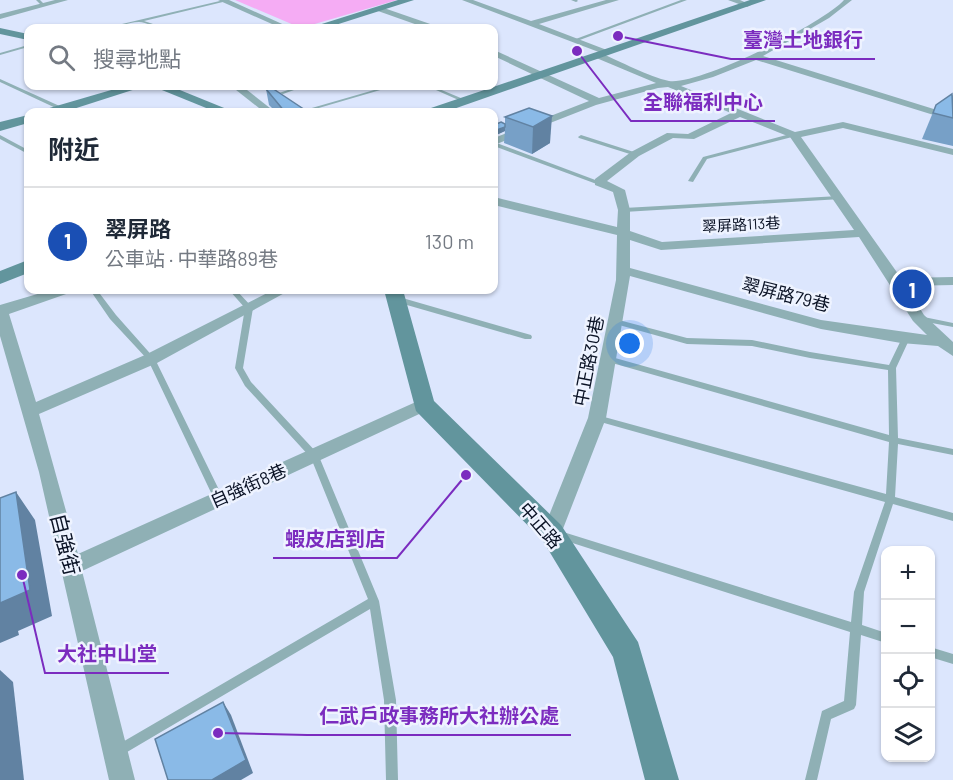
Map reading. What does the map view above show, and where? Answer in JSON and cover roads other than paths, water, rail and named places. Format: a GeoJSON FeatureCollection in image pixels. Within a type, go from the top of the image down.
{"type":"FeatureCollection","features":[{"type":"Feature","properties":{"kind":"main road"},"geometry":{"type":"LineString","coordinates":[[329,24],[409,0]]}},
{"type":"Feature","properties":{"kind":"main road"},"geometry":{"type":"LineString","coordinates":[[498,90],[761,0]]}},
{"type":"Feature","properties":{"kind":"main road"},"geometry":{"type":"LineString","coordinates":[[0,31],[24,36]]}},
{"type":"Feature","properties":{"kind":"main road"},"geometry":{"type":"LineString","coordinates":[[67,108],[125,90]]}},
{"type":"Feature","properties":{"kind":"main road"},"geometry":{"type":"LineString","coordinates":[[169,90],[217,108]]}},
{"type":"Feature","properties":{"kind":"main road"},"geometry":{"type":"LineString","coordinates":[[445,108],[498,90]]}},
{"type":"Feature","properties":{"kind":"main road"},"geometry":{"type":"LineString","coordinates":[[0,128],[24,120]]}},
{"type":"Feature","properties":{"kind":"main road"},"geometry":{"type":"LineString","coordinates":[[0,278],[24,268]]}},
{"type":"Feature","properties":{"kind":"main road"},"geometry":{"type":"LineString","coordinates":[[394,294],[424,405]]}},
{"type":"Feature","properties":{"kind":"main road","name":"中正路"},"geometry":{"type":"LineString","coordinates":[[424,405],[552,533],[627,652],[662,780]]}},
{"type":"Feature","properties":{"kind":"street"},"geometry":{"type":"LineString","coordinates":[[1,15],[41,3],[64,0]]}},
{"type":"Feature","properties":{"kind":"street"},"geometry":{"type":"LineString","coordinates":[[466,0],[534,23],[671,84],[794,135],[897,282],[918,318],[947,346]]}},
{"type":"Feature","properties":{"kind":"street"},"geometry":{"type":"LineString","coordinates":[[534,23],[615,0]]}},
{"type":"Feature","properties":{"kind":"street"},"geometry":{"type":"LineString","coordinates":[[732,0],[747,5]]}},
{"type":"Feature","properties":{"kind":"street"},"geometry":{"type":"LineString","coordinates":[[498,141],[600,102],[652,86],[689,81],[754,56],[794,38],[848,0]]}},
{"type":"Feature","properties":{"kind":"street"},"geometry":{"type":"LineString","coordinates":[[224,1],[278,24]]}},
{"type":"Feature","properties":{"kind":"street"},"geometry":{"type":"LineString","coordinates":[[381,9],[422,24]]}},
{"type":"Feature","properties":{"kind":"street"},"geometry":{"type":"LineString","coordinates":[[498,56],[600,102]]}},
{"type":"Feature","properties":{"kind":"street"},"geometry":{"type":"LineString","coordinates":[[754,56],[953,118]]}},
{"type":"Feature","properties":{"kind":"street"},"geometry":{"type":"LineString","coordinates":[[241,90],[265,108]]}},
{"type":"Feature","properties":{"kind":"street"},"geometry":{"type":"LineString","coordinates":[[619,190],[599,182],[635,154],[671,135],[690,137],[741,112]]}},
{"type":"Feature","properties":{"kind":"street"},"geometry":{"type":"LineString","coordinates":[[794,135],[843,125],[953,152]]}},
{"type":"Feature","properties":{"kind":"street","name":"中正路30巷"},"geometry":{"type":"LineString","coordinates":[[552,533],[597,418],[623,270],[624,210],[619,190]]}},
{"type":"Feature","properties":{"kind":"street","name":"翠屏路113巷"},"geometry":{"type":"LineString","coordinates":[[498,202],[624,233],[661,246],[863,233]]}},
{"type":"Feature","properties":{"kind":"street","name":"翠屏路79巷"},"geometry":{"type":"LineString","coordinates":[[623,270],[794,318],[947,346]]}},
{"type":"Feature","properties":{"kind":"street"},"geometry":{"type":"LineString","coordinates":[[897,282],[953,281]]}},
{"type":"Feature","properties":{"kind":"street"},"geometry":{"type":"LineString","coordinates":[[1,311],[52,294]]}},
{"type":"Feature","properties":{"kind":"street"},"geometry":{"type":"LineString","coordinates":[[31,411],[151,358],[275,294]]}},
{"type":"Feature","properties":{"kind":"street","name":"自強街"},"geometry":{"type":"LineString","coordinates":[[1,311],[31,411],[72,566],[122,780]]}},
{"type":"Feature","properties":{"kind":"street","name":"自強街8巷"},"geometry":{"type":"LineString","coordinates":[[72,566],[424,405]]}},
{"type":"Feature","properties":{"kind":"lane"},"geometry":{"type":"LineString","coordinates":[[575,40],[685,0]]}},
{"type":"Feature","properties":{"kind":"lane"},"geometry":{"type":"LineString","coordinates":[[126,24],[224,1]]}},
{"type":"Feature","properties":{"kind":"lane"},"geometry":{"type":"LineString","coordinates":[[140,21],[149,24]]}},
{"type":"Feature","properties":{"kind":"lane"},"geometry":{"type":"LineString","coordinates":[[0,54],[24,47]]}},
{"type":"Feature","properties":{"kind":"lane"},"geometry":{"type":"LineString","coordinates":[[0,80],[51,108]]}},
{"type":"Feature","properties":{"kind":"lane"},"geometry":{"type":"LineString","coordinates":[[281,93],[290,90]]}},
{"type":"Feature","properties":{"kind":"lane"},"geometry":{"type":"LineString","coordinates":[[315,108],[378,90]]}},
{"type":"Feature","properties":{"kind":"lane"},"geometry":{"type":"LineString","coordinates":[[439,90],[465,101]]}},
{"type":"Feature","properties":{"kind":"lane"},"geometry":{"type":"LineString","coordinates":[[691,181],[705,158],[794,135]]}},
{"type":"Feature","properties":{"kind":"lane"},"geometry":{"type":"LineString","coordinates":[[0,137],[24,150]]}},
{"type":"Feature","properties":{"kind":"lane"},"geometry":{"type":"LineString","coordinates":[[582,137],[635,154]]}},
{"type":"Feature","properties":{"kind":"lane"},"geometry":{"type":"LineString","coordinates":[[498,145],[619,190]]}},
{"type":"Feature","properties":{"kind":"lane"},"geometry":{"type":"LineString","coordinates":[[624,210],[839,198]]}},
{"type":"Feature","properties":{"kind":"lane"},"geometry":{"type":"LineString","coordinates":[[97,294],[113,317],[151,358],[219,498]]}},
{"type":"Feature","properties":{"kind":"lane"},"geometry":{"type":"LineString","coordinates":[[236,294],[249,308],[239,368],[248,384],[315,456],[374,601],[390,700],[392,780]]}},
{"type":"Feature","properties":{"kind":"lane"},"geometry":{"type":"LineString","coordinates":[[394,294],[528,337]]}},
{"type":"Feature","properties":{"kind":"lane"},"geometry":{"type":"LineString","coordinates":[[918,318],[953,325]]}},
{"type":"Feature","properties":{"kind":"lane"},"geometry":{"type":"LineString","coordinates":[[615,321],[687,341],[752,343],[810,356],[892,368]]}},
{"type":"Feature","properties":{"kind":"lane"},"geometry":{"type":"LineString","coordinates":[[811,780],[826,715],[850,705],[860,591],[890,500],[894,440],[892,368],[905,340]]}},
{"type":"Feature","properties":{"kind":"lane"},"geometry":{"type":"LineString","coordinates":[[608,359],[894,440],[953,452]]}},
{"type":"Feature","properties":{"kind":"lane"},"geometry":{"type":"LineString","coordinates":[[597,418],[953,517]]}},
{"type":"Feature","properties":{"kind":"lane"},"geometry":{"type":"LineString","coordinates":[[552,533],[881,637]]}},
{"type":"Feature","properties":{"kind":"lane"},"geometry":{"type":"LineString","coordinates":[[115,753],[374,601]]}},
{"type":"Feature","properties":{"kind":"lane"},"geometry":{"type":"LineString","coordinates":[[935,654],[953,659]]}},
{"type":"Feature","properties":{"kind":"place","name":"臺灣土地銀行"},"geometry":{"type":"Point","coordinates":[618,36]}},
{"type":"Feature","properties":{"kind":"place","name":"全聯福利中心"},"geometry":{"type":"Point","coordinates":[577,51]}},
{"type":"Feature","properties":{"kind":"place","name":"翠屏路"},"geometry":{"type":"Point","coordinates":[912,289]}},
{"type":"Feature","properties":{"kind":"place","name":"蝦皮店到店"},"geometry":{"type":"Point","coordinates":[466,475]}},
{"type":"Feature","properties":{"kind":"place","name":"大社中山堂"},"geometry":{"type":"Point","coordinates":[22,575]}},
{"type":"Feature","properties":{"kind":"place","name":"仁武戶政事務所大社辦公處"},"geometry":{"type":"Point","coordinates":[218,733]}}]}
